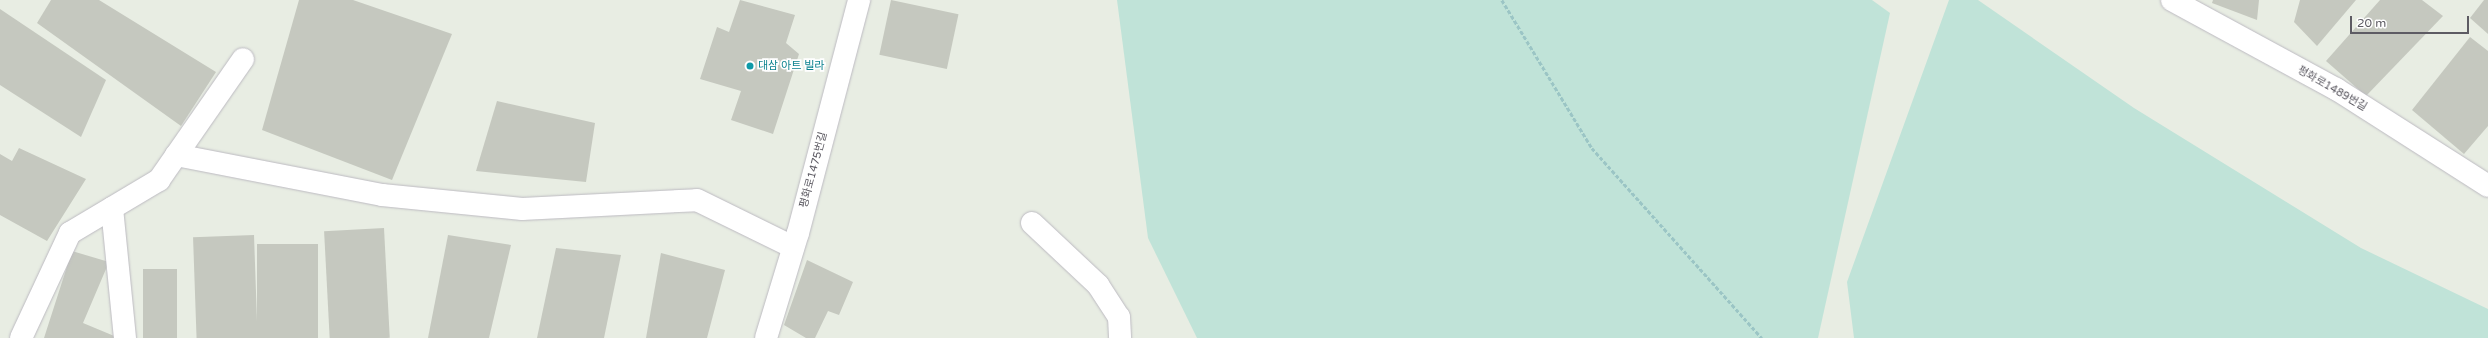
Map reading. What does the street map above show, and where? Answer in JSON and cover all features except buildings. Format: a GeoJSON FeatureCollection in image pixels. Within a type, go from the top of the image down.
{"type":"FeatureCollection","features":[{"type":"Feature","properties":{"kind":"street","name":"평화로1475번길"},"geometry":{"type":"LineString","coordinates":[[766,338],[793,247],[859,0]]}},
{"type":"Feature","properties":{"kind":"street","name":"평화로1489번길"},"geometry":{"type":"LineString","coordinates":[[2172,0],[2336,89],[2488,186]]}},
{"type":"Feature","properties":{"kind":"street"},"geometry":{"type":"LineString","coordinates":[[22,336],[70,233],[158,180],[243,59]]}},
{"type":"Feature","properties":{"kind":"street"},"geometry":{"type":"LineString","coordinates":[[176,155],[382,195],[522,209],[697,200],[793,247]]}},
{"type":"Feature","properties":{"kind":"street"},"geometry":{"type":"LineString","coordinates":[[112,208],[125,338]]}},
{"type":"Feature","properties":{"kind":"street"},"geometry":{"type":"LineString","coordinates":[[1032,223],[1098,285],[1119,317],[1120,338]]}},
{"type":"Feature","properties":{"kind":"path"},"geometry":{"type":"LineString","coordinates":[[1502,0],[1592,148],[1762,338]]}},
{"type":"Feature","properties":{"kind":"shaded area"},"geometry":{"type":"Polygon","coordinates":[[[1117,0],[1872,0],[1890,13],[1818,338],[1197,338],[1148,238],[1117,0]]]}},
{"type":"Feature","properties":{"kind":"shaded area"},"geometry":{"type":"Polygon","coordinates":[[[1949,0],[1978,0],[2134,108],[2361,248],[2488,309],[2488,338],[1854,338],[1847,282],[1949,0]]]}},
{"type":"Feature","properties":{"kind":"place","name":"대삼 아트 빌라"},"geometry":{"type":"Point","coordinates":[750,66]}}]}
